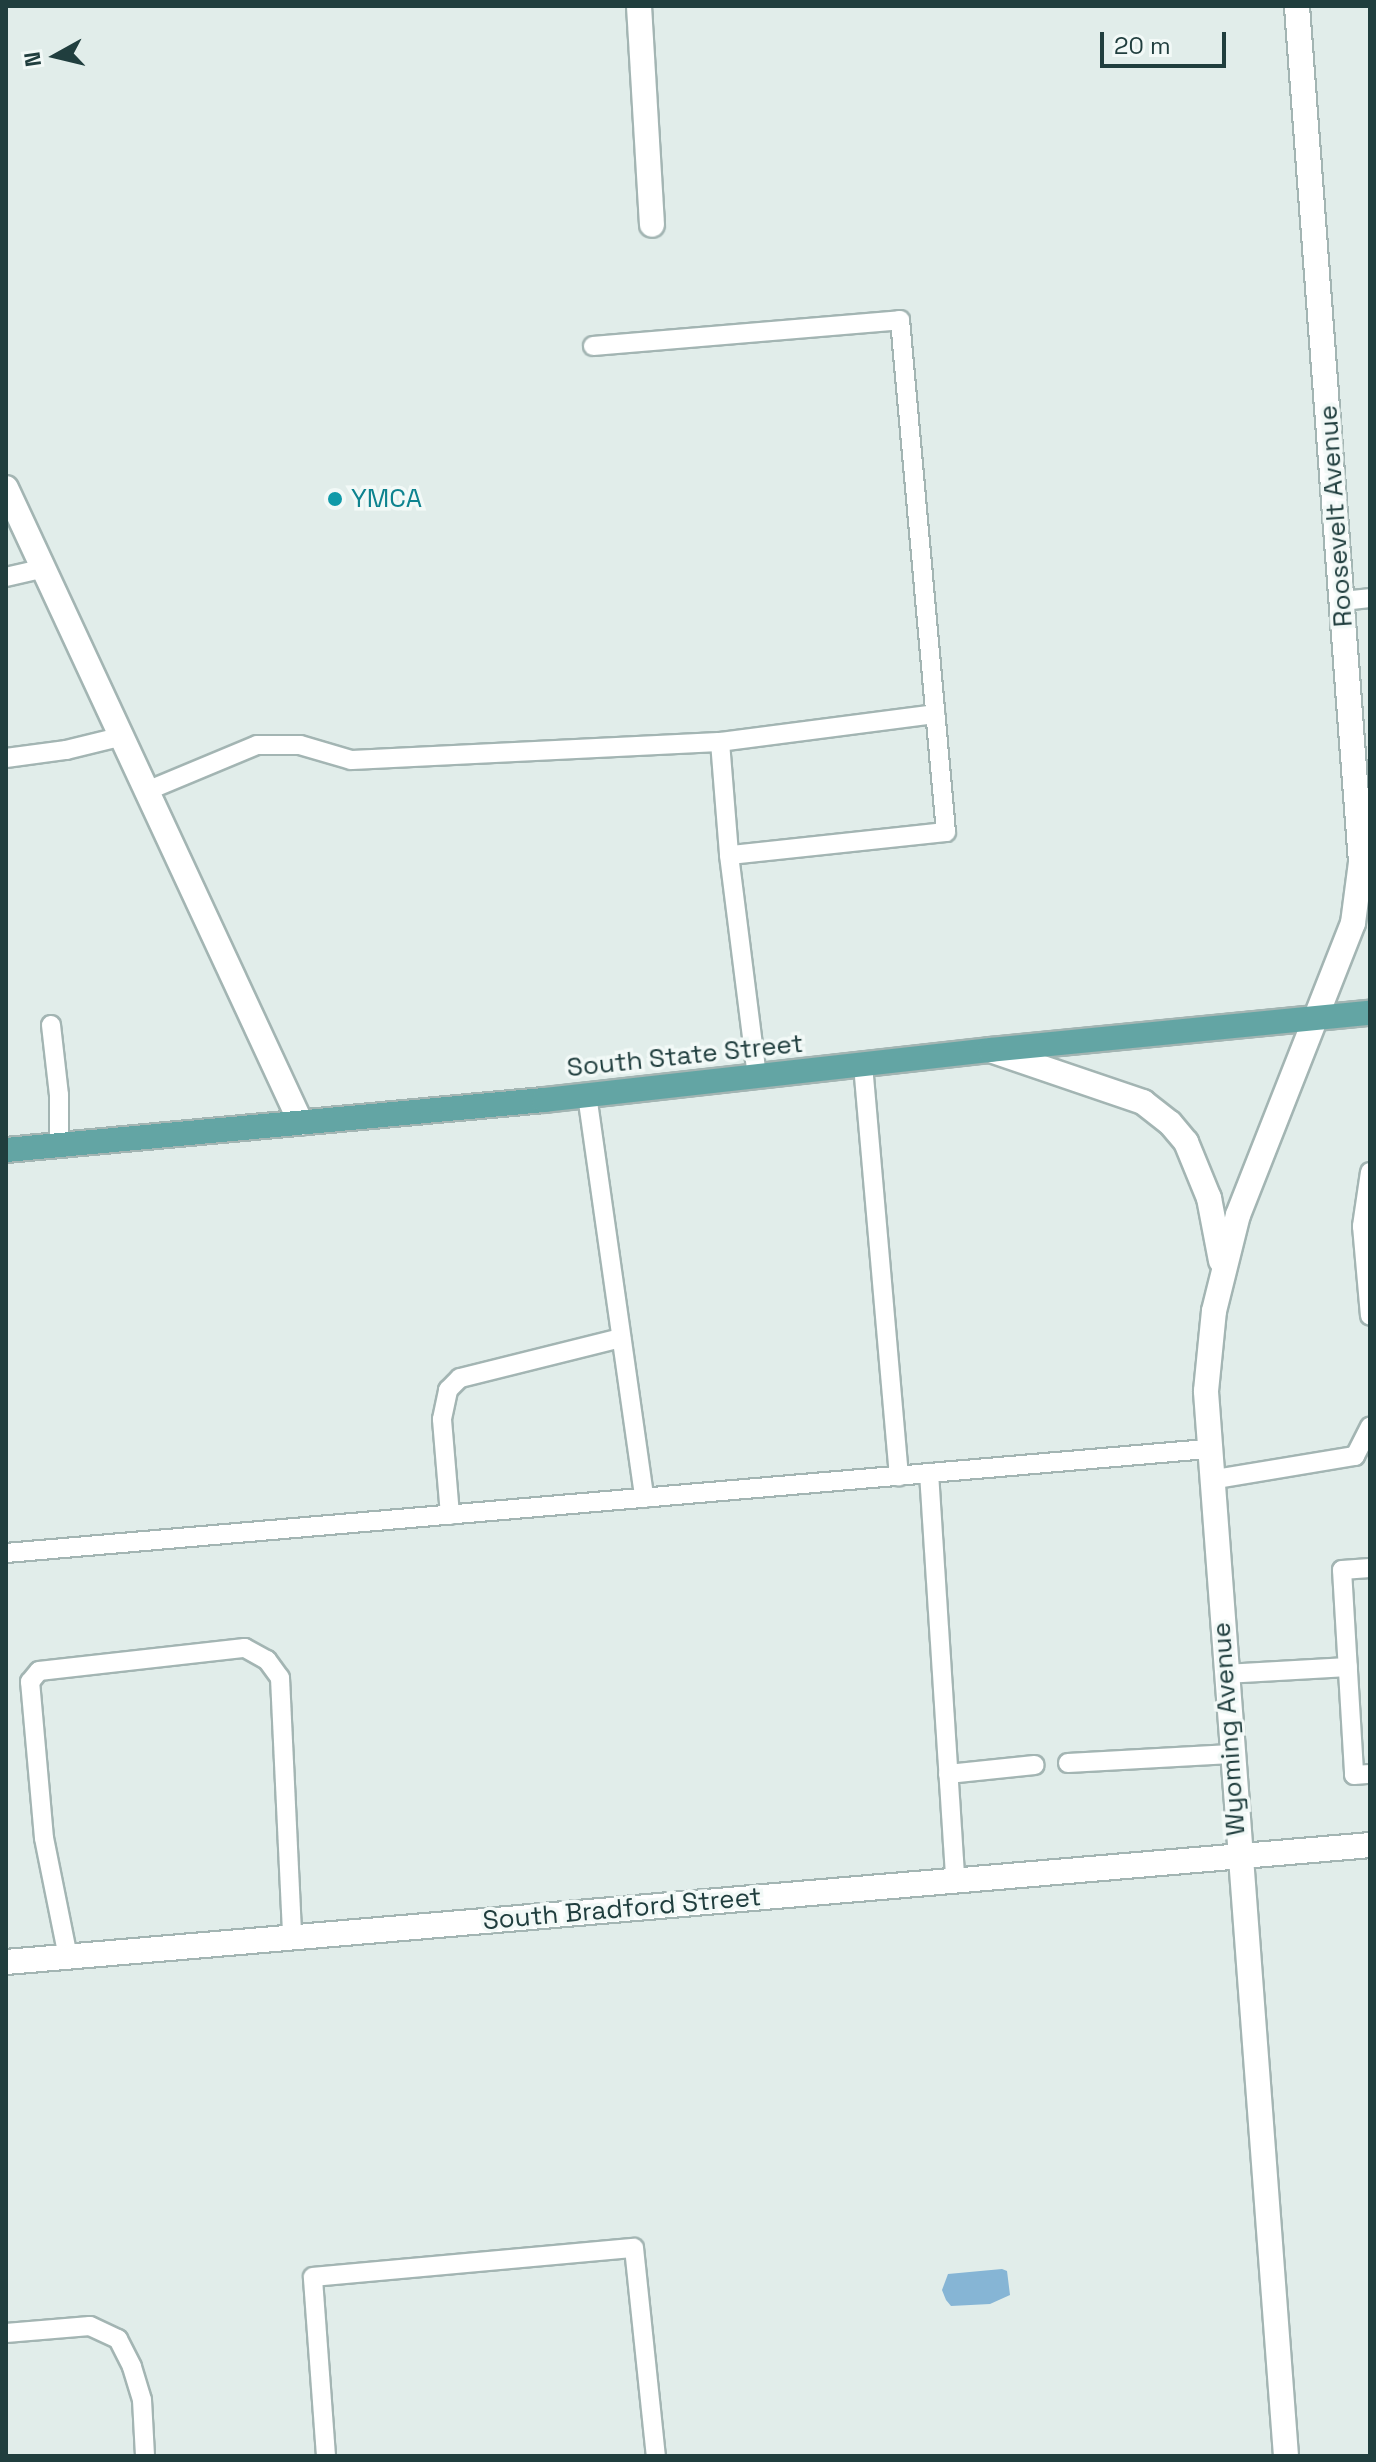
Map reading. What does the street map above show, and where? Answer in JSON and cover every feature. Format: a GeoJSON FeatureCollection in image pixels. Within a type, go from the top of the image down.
{"type":"FeatureCollection","features":[{"type":"Feature","properties":{"kind":"main road","name":"South State Street"},"geometry":{"type":"LineString","coordinates":[[6,1150],[587,1095],[990,1050],[1370,1013]]}},
{"type":"Feature","properties":{"kind":"street"},"geometry":{"type":"LineString","coordinates":[[639,6],[652,225]]}},
{"type":"Feature","properties":{"kind":"street","name":"Roosevelt Avenue"},"geometry":{"type":"LineString","coordinates":[[1297,6],[1361,862],[1353,923],[1313,1019]]}},
{"type":"Feature","properties":{"kind":"street"},"geometry":{"type":"LineString","coordinates":[[6,488],[149,790],[301,1123]]}},
{"type":"Feature","properties":{"kind":"street","name":"Wyoming Avenue"},"geometry":{"type":"LineString","coordinates":[[1286,2456],[1210,1480],[1208,1356],[1222,1270],[1238,1215],[1313,1019]]}},
{"type":"Feature","properties":{"kind":"street"},"geometry":{"type":"LineString","coordinates":[[990,1050],[1143,1102],[1170,1123],[1186,1142],[1209,1198],[1222,1270]]}},
{"type":"Feature","properties":{"kind":"street","name":"South Bradford Street"},"geometry":{"type":"LineString","coordinates":[[6,1962],[1370,1845]]}},
{"type":"Feature","properties":{"kind":"lane"},"geometry":{"type":"LineString","coordinates":[[593,346],[900,320],[946,832],[729,855]]}},
{"type":"Feature","properties":{"kind":"lane"},"geometry":{"type":"LineString","coordinates":[[6,577],[44,568]]}},
{"type":"Feature","properties":{"kind":"lane"},"geometry":{"type":"LineString","coordinates":[[1342,601],[1370,598]]}},
{"type":"Feature","properties":{"kind":"lane"},"geometry":{"type":"LineString","coordinates":[[149,790],[257,745],[300,745],[351,760],[720,742],[935,714]]}},
{"type":"Feature","properties":{"kind":"lane"},"geometry":{"type":"LineString","coordinates":[[6,758],[66,750],[123,736]]}},
{"type":"Feature","properties":{"kind":"lane"},"geometry":{"type":"LineString","coordinates":[[720,742],[729,855],[757,1077]]}},
{"type":"Feature","properties":{"kind":"lane"},"geometry":{"type":"LineString","coordinates":[[51,1025],[59,1095],[59,1145]]}},
{"type":"Feature","properties":{"kind":"lane"},"geometry":{"type":"LineString","coordinates":[[863,1065],[899,1476]]}},
{"type":"Feature","properties":{"kind":"lane"},"geometry":{"type":"LineString","coordinates":[[587,1095],[644,1498]]}},
{"type":"Feature","properties":{"kind":"lane"},"geometry":{"type":"LineString","coordinates":[[1370,1172],[1362,1226],[1370,1316]]}},
{"type":"Feature","properties":{"kind":"lane"},"geometry":{"type":"LineString","coordinates":[[450,1515],[442,1419],[448,1390],[460,1378],[621,1338]]}},
{"type":"Feature","properties":{"kind":"lane"},"geometry":{"type":"LineString","coordinates":[[1210,1480],[1355,1456],[1370,1427]]}},
{"type":"Feature","properties":{"kind":"lane"},"geometry":{"type":"LineString","coordinates":[[6,1553],[1208,1449]]}},
{"type":"Feature","properties":{"kind":"lane"},"geometry":{"type":"LineString","coordinates":[[929,1473],[955,1879]]}},
{"type":"Feature","properties":{"kind":"lane"},"geometry":{"type":"LineString","coordinates":[[1370,1568],[1342,1570],[1354,1775],[1370,1774]]}},
{"type":"Feature","properties":{"kind":"lane"},"geometry":{"type":"LineString","coordinates":[[68,1957],[44,1838],[30,1682],[39,1671],[245,1648],[267,1660],[280,1678],[292,1937]]}},
{"type":"Feature","properties":{"kind":"lane"},"geometry":{"type":"LineString","coordinates":[[1225,1674],[1348,1667]]}},
{"type":"Feature","properties":{"kind":"lane"},"geometry":{"type":"LineString","coordinates":[[1068,1763],[1231,1754]]}},
{"type":"Feature","properties":{"kind":"lane"},"geometry":{"type":"LineString","coordinates":[[948,1774],[1035,1765]]}},
{"type":"Feature","properties":{"kind":"lane"},"geometry":{"type":"LineString","coordinates":[[326,2456],[313,2277],[634,2248],[656,2450]]}},
{"type":"Feature","properties":{"kind":"lane"},"geometry":{"type":"LineString","coordinates":[[6,2333],[90,2326],[118,2339],[132,2367],[142,2400],[145,2456]]}},
{"type":"Feature","properties":{"kind":"water"},"geometry":{"type":"Polygon","coordinates":[[[1007,2271],[1010,2295],[990,2304],[951,2306],[946,2300],[942,2290],[948,2274],[1007,2271]]]}},
{"type":"Feature","properties":{"kind":"place","name":"YMCA"},"geometry":{"type":"Point","coordinates":[335,499]}}]}
